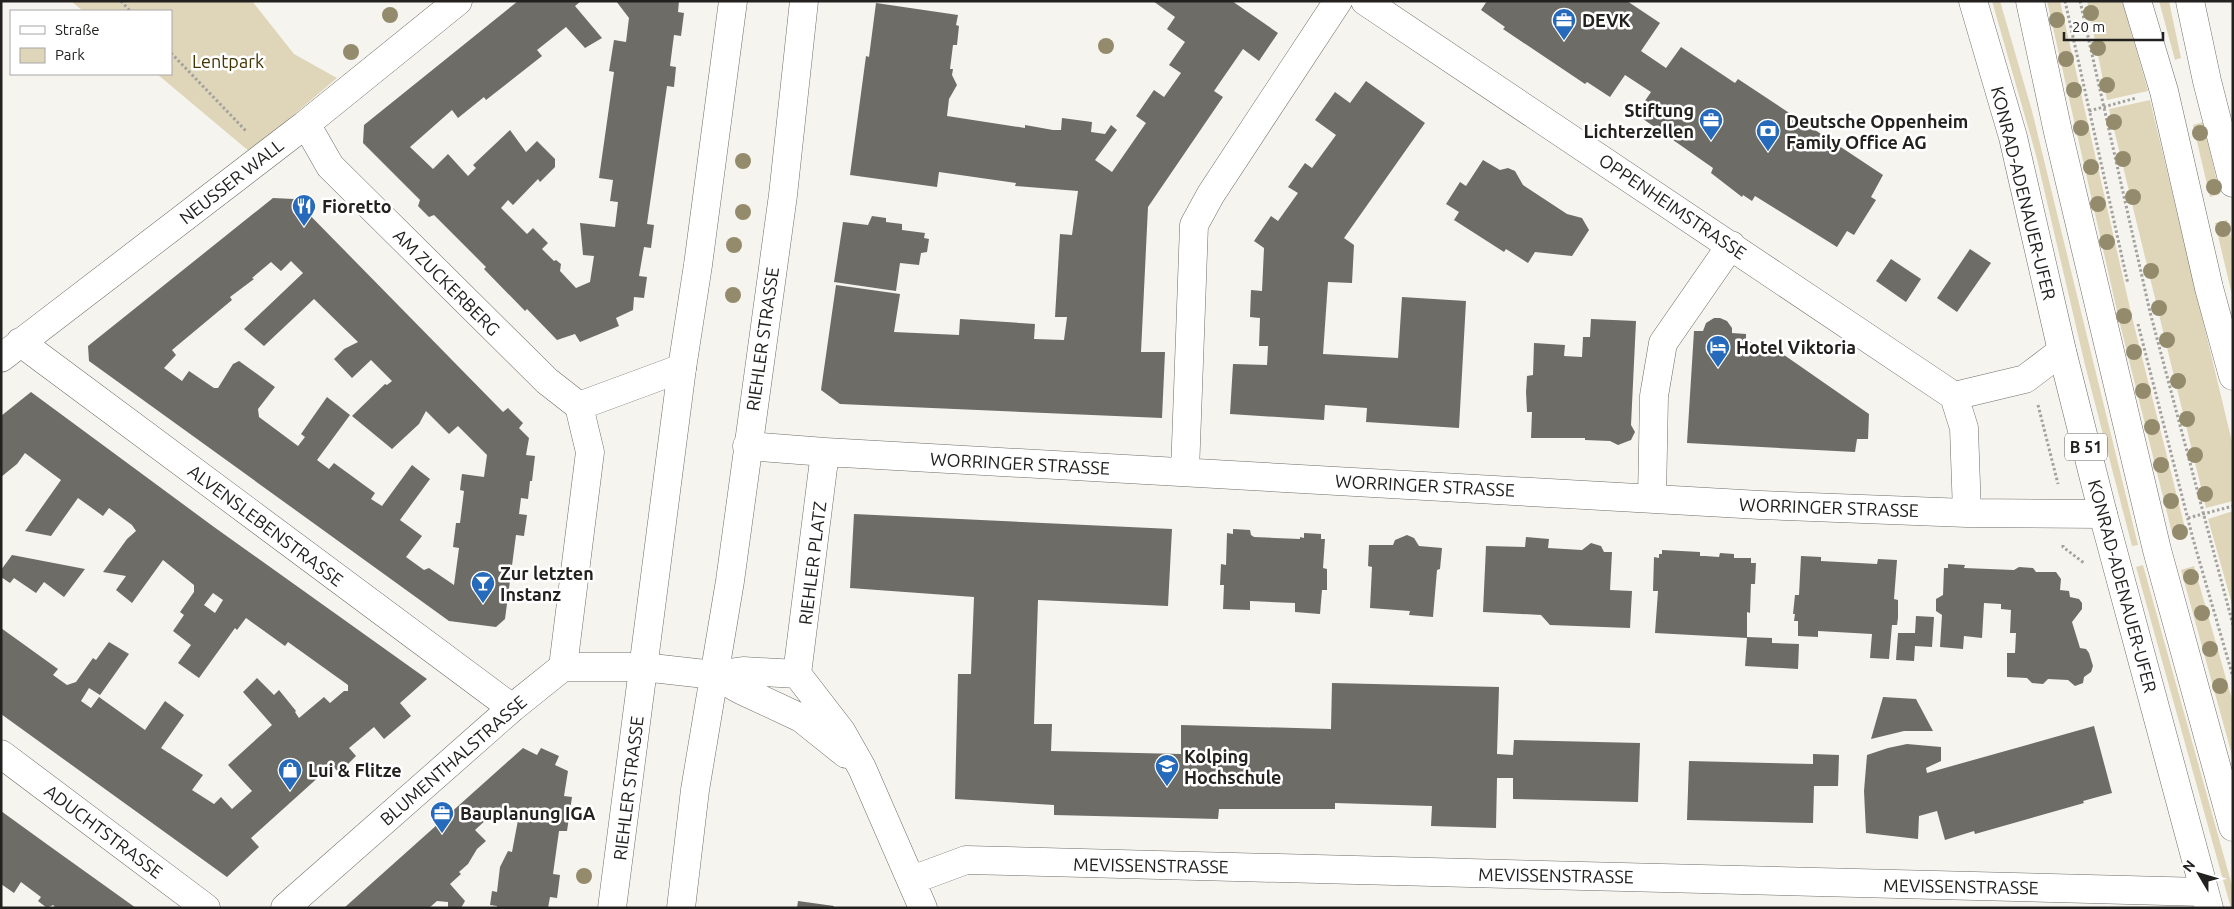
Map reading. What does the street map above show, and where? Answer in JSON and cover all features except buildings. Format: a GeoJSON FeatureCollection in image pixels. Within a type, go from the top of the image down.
{"type":"FeatureCollection","features":[{"type":"Feature","properties":{"kind":"street","name":"NEUSSER WALL"},"geometry":{"type":"LineString","coordinates":[[11,350],[306,124],[458,1]]}},
{"type":"Feature","properties":{"kind":"street","name":"RIEHLER STRASSE"},"geometry":{"type":"LineString","coordinates":[[612,908],[682,368],[700,255],[733,1]]}},
{"type":"Feature","properties":{"kind":"street","name":"RIEHLER STRASSE"},"geometry":{"type":"LineString","coordinates":[[680,908],[695,790],[730,581],[747,446],[783,195],[804,1]]}},
{"type":"Feature","properties":{"kind":"street"},"geometry":{"type":"LineString","coordinates":[[1185,472],[1194,225],[1211,194],[1338,1]]}},
{"type":"Feature","properties":{"kind":"street","name":"OPPENHEIMSTRASSE"},"geometry":{"type":"LineString","coordinates":[[1365,1],[1954,396]]}},
{"type":"Feature","properties":{"kind":"street","name":"KONRAD-ADENAUER-UFER"},"geometry":{"type":"LineString","coordinates":[[1973,1],[2013,137],[2062,351],[2103,514],[2207,900]]}},
{"type":"Feature","properties":{"kind":"street","name":"B 51"},"geometry":{"type":"LineString","coordinates":[[2030,1],[2058,132],[2157,550],[2233,827]]}},
{"type":"Feature","properties":{"kind":"street"},"geometry":{"type":"LineString","coordinates":[[2138,1],[2164,91],[2210,288],[2233,376]]}},
{"type":"Feature","properties":{"kind":"street"},"geometry":{"type":"LineString","coordinates":[[2190,1],[2207,80],[2233,183]]}},
{"type":"Feature","properties":{"kind":"street","name":"AM ZUCKERBERG"},"geometry":{"type":"LineString","coordinates":[[306,124],[330,166],[547,381],[579,406]]}},
{"type":"Feature","properties":{"kind":"street"},"geometry":{"type":"LineString","coordinates":[[1652,498],[1654,396],[1664,344],[1731,245]]}},
{"type":"Feature","properties":{"kind":"street","name":"ALVENSLEBENSTRASSE"},"geometry":{"type":"LineString","coordinates":[[11,350],[512,708]]}},
{"type":"Feature","properties":{"kind":"street"},"geometry":{"type":"LineString","coordinates":[[1967,513],[1964,428],[1954,396],[2025,378],[2062,351]]}},
{"type":"Feature","properties":{"kind":"street"},"geometry":{"type":"LineString","coordinates":[[682,368],[579,406],[590,452],[563,667],[643,667],[714,675],[743,671],[797,674],[841,731],[862,768],[923,908]]}},
{"type":"Feature","properties":{"kind":"street","name":"WORRINGER STRASSE"},"geometry":{"type":"LineString","coordinates":[[747,446],[1652,498],[1967,513],[2103,514]]}},
{"type":"Feature","properties":{"kind":"street","name":"RIEHLER PLATZ"},"geometry":{"type":"LineString","coordinates":[[797,674],[826,452]]}},
{"type":"Feature","properties":{"kind":"street","name":"BLUMENTHALSTRASSE"},"geometry":{"type":"LineString","coordinates":[[285,908],[512,708],[563,667]]}},
{"type":"Feature","properties":{"kind":"street"},"geometry":{"type":"LineString","coordinates":[[714,675],[801,718],[830,739],[862,768]]}},
{"type":"Feature","properties":{"kind":"street","name":"ADUCHTSTRASSE"},"geometry":{"type":"LineString","coordinates":[[1,754],[206,908]]}},
{"type":"Feature","properties":{"kind":"street","name":"MEVISSENSTRASSE"},"geometry":{"type":"LineString","coordinates":[[912,880],[966,860],[1783,881],[2207,900]]}},
{"type":"Feature","properties":{"kind":"path"},"geometry":{"type":"LineString","coordinates":[[2065,1],[2129,288]]}},
{"type":"Feature","properties":{"kind":"path"},"geometry":{"type":"LineString","coordinates":[[2080,1],[2150,312],[2233,626]]}},
{"type":"Feature","properties":{"kind":"path"},"geometry":{"type":"LineString","coordinates":[[172,54],[267,152]]}},
{"type":"Feature","properties":{"kind":"path"},"geometry":{"type":"LineString","coordinates":[[2088,111],[2115,102]]}},
{"type":"Feature","properties":{"kind":"path"},"geometry":{"type":"LineString","coordinates":[[2136,316],[2188,518],[2233,677]]}},
{"type":"Feature","properties":{"kind":"path"},"geometry":{"type":"LineString","coordinates":[[2036,397],[2058,486]]}},
{"type":"Feature","properties":{"kind":"path"},"geometry":{"type":"LineString","coordinates":[[2188,518],[2233,506]]}},
{"type":"Feature","properties":{"kind":"path"},"geometry":{"type":"LineString","coordinates":[[2064,540],[2063,547],[2092,569]]}},
{"type":"Feature","properties":{"kind":"green space","name":"Lentpark"},"geometry":{"type":"Polygon","coordinates":[[[71,1],[252,1],[294,54],[337,78],[250,152],[158,75],[172,75],[172,10],[82,10],[71,1]]]}},
{"type":"Feature","properties":{"kind":"green space"},"geometry":{"type":"Polygon","coordinates":[[[1992,1],[2000,1],[2032,111],[2138,545],[2132,546],[2085,365],[2036,155],[1992,1]]]}},
{"type":"Feature","properties":{"kind":"green space"},"geometry":{"type":"Polygon","coordinates":[[[2047,1],[2060,1],[2132,317],[2185,528],[2185,533],[2173,537],[2119,320],[2047,1]]]}},
{"type":"Feature","properties":{"kind":"green space"},"geometry":{"type":"Polygon","coordinates":[[[2087,1],[2122,1],[2148,91],[2107,100],[2087,1]]]}},
{"type":"Feature","properties":{"kind":"green space"},"geometry":{"type":"Polygon","coordinates":[[[2159,1],[2169,1],[2181,58],[2175,60],[2159,1]]]}},
{"type":"Feature","properties":{"kind":"green space"},"geometry":{"type":"Polygon","coordinates":[[[2150,100],[2233,446],[2233,501],[2206,508],[2109,109],[2150,100]]]}},
{"type":"Feature","properties":{"kind":"green space"},"geometry":{"type":"Polygon","coordinates":[[[2203,122],[2220,194],[2210,197],[2193,125],[2203,122]]]}},
{"type":"Feature","properties":{"kind":"green space"},"geometry":{"type":"Polygon","coordinates":[[[2227,220],[2233,246],[2232,295],[2215,223],[2227,220]]]}},
{"type":"Feature","properties":{"kind":"green space"},"geometry":{"type":"Polygon","coordinates":[[[2233,511],[2233,608],[2208,519],[2233,511]]]}},
{"type":"Feature","properties":{"kind":"green space"},"geometry":{"type":"Polygon","coordinates":[[[2143,565],[2233,889],[2233,908],[2231,908],[2223,880],[2136,567],[2143,565]]]}},
{"type":"Feature","properties":{"kind":"green space"},"geometry":{"type":"Polygon","coordinates":[[[2194,566],[2233,703],[2233,759],[2181,570],[2194,566]]]}},
{"type":"Feature","properties":{"kind":"place","name":"DEVK"},"geometry":{"type":"Point","coordinates":[1564,41]}},
{"type":"Feature","properties":{"kind":"place","name":"Stiftung Lichterzellen"},"geometry":{"type":"Point","coordinates":[1711,141]}},
{"type":"Feature","properties":{"kind":"place","name":"Deutsche Oppenheim Family Office AG"},"geometry":{"type":"Point","coordinates":[1768,152]}},
{"type":"Feature","properties":{"kind":"place","name":"Fioretto"},"geometry":{"type":"Point","coordinates":[304,227]}},
{"type":"Feature","properties":{"kind":"place","name":"Hotel Viktoria"},"geometry":{"type":"Point","coordinates":[1718,368]}},
{"type":"Feature","properties":{"kind":"place","name":"Zur letzten Instanz"},"geometry":{"type":"Point","coordinates":[483,604]}},
{"type":"Feature","properties":{"kind":"place","name":"Kolping Hochschule"},"geometry":{"type":"Point","coordinates":[1167,787]}},
{"type":"Feature","properties":{"kind":"place","name":"Lui & Flitze"},"geometry":{"type":"Point","coordinates":[290,791]}},
{"type":"Feature","properties":{"kind":"place","name":"Bauplanung IGA"},"geometry":{"type":"Point","coordinates":[442,834]}}]}
